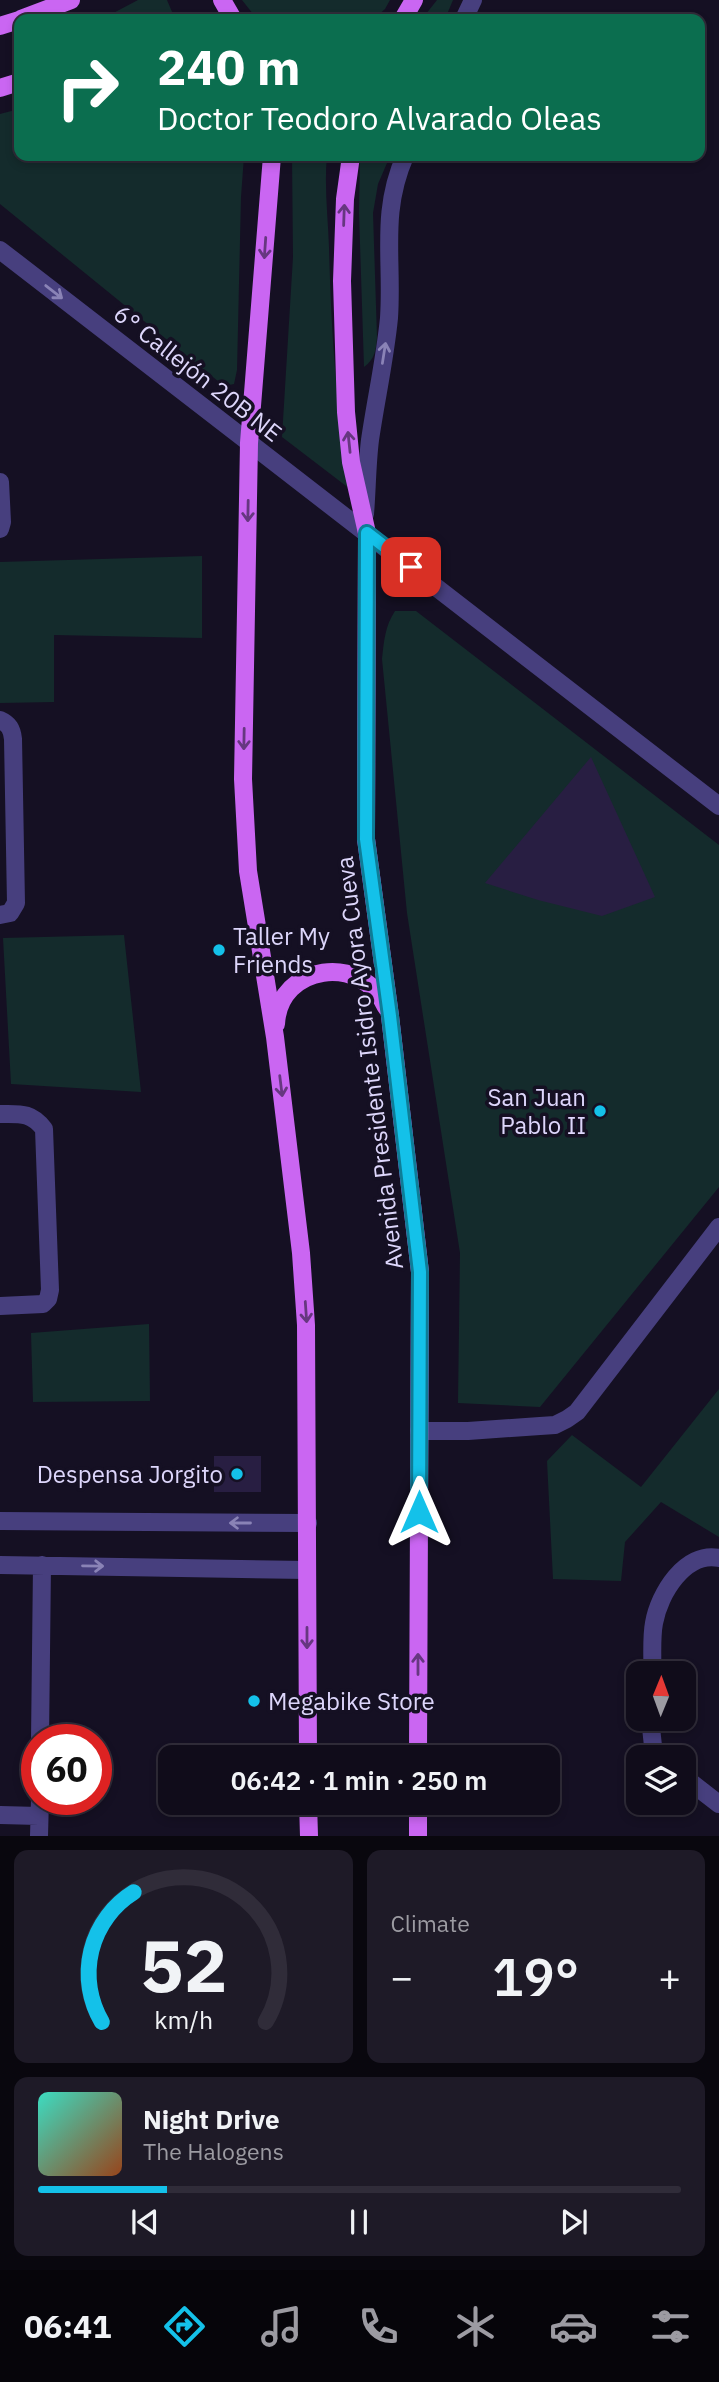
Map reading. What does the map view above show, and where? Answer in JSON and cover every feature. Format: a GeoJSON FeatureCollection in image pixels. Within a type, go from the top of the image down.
{"type":"FeatureCollection","features":[{"type":"Feature","properties":{"kind":"main road"},"geometry":{"type":"LineString","coordinates":[[35,14],[71,0]]}},
{"type":"Feature","properties":{"kind":"main road"},"geometry":{"type":"LineString","coordinates":[[272,161],[249,443],[243,779],[248,871],[275,1037],[301,1253],[306,1325],[308,1745]]}},
{"type":"Feature","properties":{"kind":"main road","name":"Avenida Presidente Isidro Ayora Cueva"},"geometry":{"type":"LineString","coordinates":[[350,161],[345,199],[342,281],[346,412],[351,462],[366,525],[366,839],[420,1272],[418,1745]]}},
{"type":"Feature","properties":{"kind":"main road"},"geometry":{"type":"LineString","coordinates":[[275,1037],[276,1015],[286,995],[302,979],[323,971],[345,972],[366,980],[381,996],[390,1016]]}},
{"type":"Feature","properties":{"kind":"main road"},"geometry":{"type":"LineString","coordinates":[[308,1815],[309,1836]]}},
{"type":"Feature","properties":{"kind":"main road"},"geometry":{"type":"LineString","coordinates":[[418,1815],[418,1836]]}},
{"type":"Feature","properties":{"kind":"street"},"geometry":{"type":"LineString","coordinates":[[366,525],[370,442],[388,321],[390,199],[403,161]]}},
{"type":"Feature","properties":{"kind":"street","name":"6° Callejón 20B NE"},"geometry":{"type":"LineString","coordinates":[[0,250],[249,443],[366,525],[719,806]]}},
{"type":"Feature","properties":{"kind":"street"},"geometry":{"type":"LineString","coordinates":[[0,482],[0,529]]}},
{"type":"Feature","properties":{"kind":"street"},"geometry":{"type":"LineString","coordinates":[[0,720],[8,723],[13,739],[16,903],[10,913],[0,915]]}},
{"type":"Feature","properties":{"kind":"street"},"geometry":{"type":"LineString","coordinates":[[0,1114],[25,1114],[37,1120],[44,1129],[50,1290],[48,1299],[43,1304],[0,1306]]}},
{"type":"Feature","properties":{"kind":"street"},"geometry":{"type":"LineString","coordinates":[[419,1431],[468,1432],[540,1426],[567,1419],[577,1412],[719,1227]]}},
{"type":"Feature","properties":{"kind":"street"},"geometry":{"type":"LineString","coordinates":[[0,1521],[308,1523]]}},
{"type":"Feature","properties":{"kind":"street"},"geometry":{"type":"LineString","coordinates":[[652,1661],[654,1623],[661,1597],[681,1572],[695,1560],[719,1558]]}},
{"type":"Feature","properties":{"kind":"street"},"geometry":{"type":"LineString","coordinates":[[0,1565],[307,1570]]}},
{"type":"Feature","properties":{"kind":"street"},"geometry":{"type":"LineString","coordinates":[[40,1724],[43,1565]]}},
{"type":"Feature","properties":{"kind":"street"},"geometry":{"type":"LineString","coordinates":[[696,1786],[719,1804]]}},
{"type":"Feature","properties":{"kind":"street"},"geometry":{"type":"LineString","coordinates":[[0,1815],[21,1811]]}},
{"type":"Feature","properties":{"kind":"street"},"geometry":{"type":"LineString","coordinates":[[39,1836],[40,1815]]}},
{"type":"Feature","properties":{"kind":"green space"},"geometry":{"type":"Polygon","coordinates":[[[138,0],[167,0],[173,14],[111,14],[138,0]]]}},
{"type":"Feature","properties":{"kind":"green space"},"geometry":{"type":"Polygon","coordinates":[[[242,0],[390,0],[380,14],[253,14],[242,0]]]}},
{"type":"Feature","properties":{"kind":"green space"},"geometry":{"type":"Polygon","coordinates":[[[437,0],[453,0],[447,14],[426,14],[437,0]]]}},
{"type":"Feature","properties":{"kind":"green space"},"geometry":{"type":"Polygon","coordinates":[[[14,110],[14,161],[244,161],[237,370],[234,384],[224,386],[0,204],[0,114],[14,110]]]}},
{"type":"Feature","properties":{"kind":"green space"},"geometry":{"type":"Polygon","coordinates":[[[292,161],[327,161],[333,338],[341,429],[350,489],[282,437],[293,257],[292,161]]]}},
{"type":"Feature","properties":{"kind":"green space"},"geometry":{"type":"Polygon","coordinates":[[[360,161],[388,161],[378,184],[373,213],[376,346],[371,361],[364,367],[360,161]]]}},
{"type":"Feature","properties":{"kind":"green space"},"geometry":{"type":"Polygon","coordinates":[[[202,556],[202,638],[54,635],[54,702],[0,703],[0,562],[202,556]]]}},
{"type":"Feature","properties":{"kind":"green space"},"geometry":{"type":"Polygon","coordinates":[[[395,611],[416,611],[719,845],[719,1187],[540,1407],[458,1403],[460,1253],[407,913],[382,659],[387,628],[395,611]]]}},
{"type":"Feature","properties":{"kind":"green space"},"geometry":{"type":"Polygon","coordinates":[[[124,935],[141,1092],[11,1084],[3,938],[124,935]]]}},
{"type":"Feature","properties":{"kind":"green space"},"geometry":{"type":"Polygon","coordinates":[[[149,1324],[150,1401],[33,1402],[31,1333],[149,1324]]]}},
{"type":"Feature","properties":{"kind":"green space"},"geometry":{"type":"Polygon","coordinates":[[[719,1389],[719,1537],[661,1502],[625,1542],[621,1581],[553,1579],[547,1461],[572,1435],[641,1487],[719,1389]]]}},
{"type":"Feature","properties":{"kind":"building"},"geometry":{"type":"Polygon","coordinates":[[[591,757],[655,897],[602,916],[485,883],[591,757]]]}},
{"type":"Feature","properties":{"kind":"building","name":"Despensa Jorgito"},"geometry":{"type":"Polygon","coordinates":[[[214,1456],[261,1456],[261,1492],[214,1492],[214,1456]]]}},
{"type":"Feature","properties":{"kind":"place","name":"Taller My Friends"},"geometry":{"type":"Point","coordinates":[219,950]}},
{"type":"Feature","properties":{"kind":"place","name":"San Juan Pablo II"},"geometry":{"type":"Point","coordinates":[600,1111]}},
{"type":"Feature","properties":{"kind":"place","name":"Despensa Jorgito"},"geometry":{"type":"Point","coordinates":[237,1474]}},
{"type":"Feature","properties":{"kind":"place","name":"Megabike Store"},"geometry":{"type":"Point","coordinates":[254,1701]}},
{"type":"Feature","properties":{"kind":"route"},"geometry":{"type":"LineString","coordinates":[[411,567],[367,533],[366,839],[420,1272],[419,1512]]}}]}
